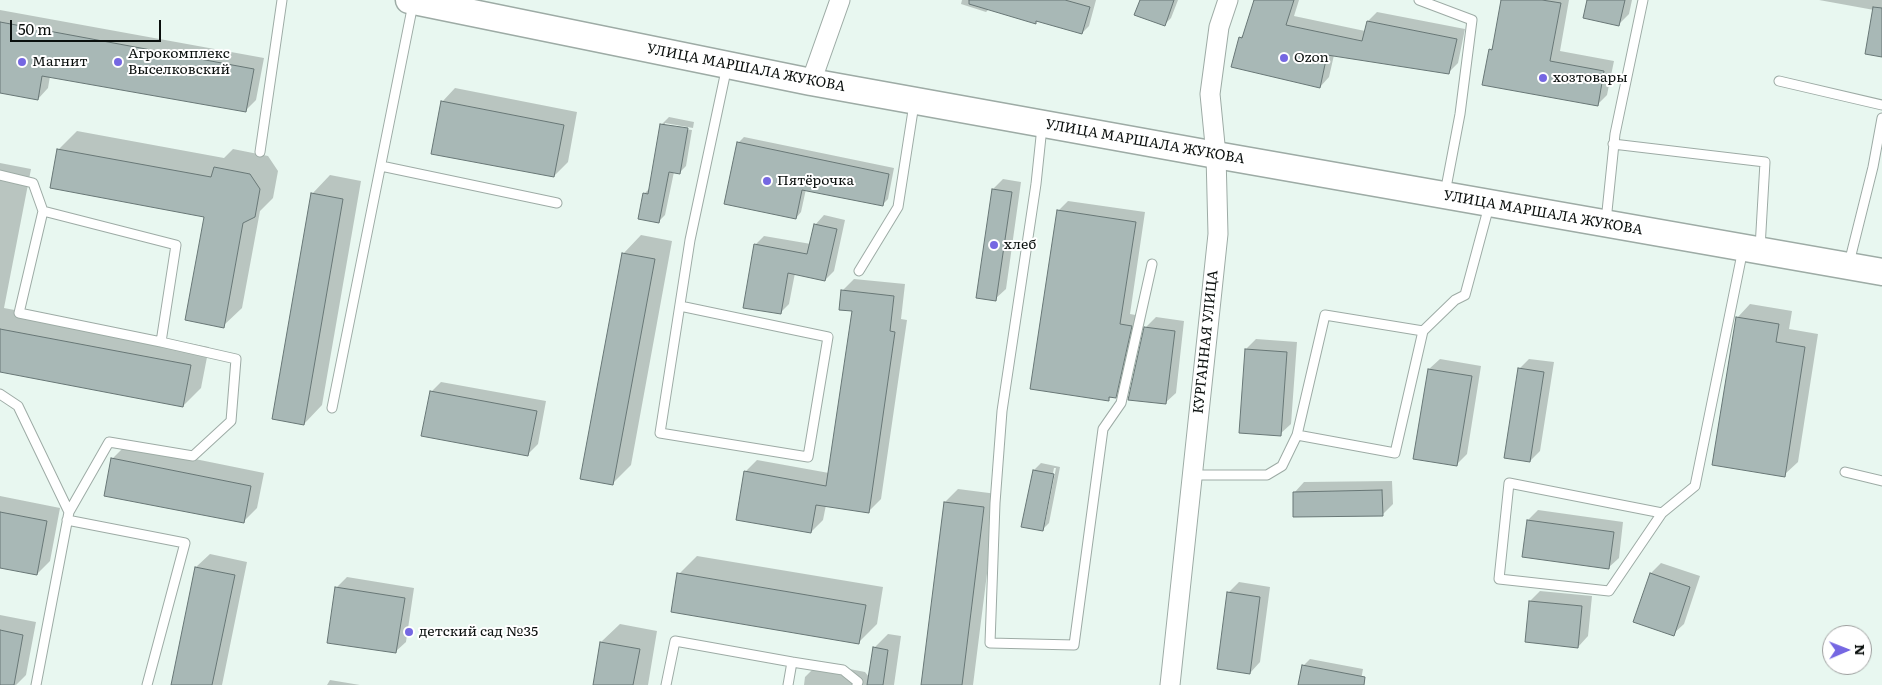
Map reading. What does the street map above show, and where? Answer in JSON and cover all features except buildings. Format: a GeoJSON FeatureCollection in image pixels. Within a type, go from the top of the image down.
{"type":"FeatureCollection","features":[{"type":"Feature","properties":{"kind":"main road","name":"УЛИЦА МАРШАЛА ЖУКОВА"},"geometry":{"type":"LineString","coordinates":[[412,0],[487,8],[728,65],[811,82],[1882,272]]}},
{"type":"Feature","properties":{"kind":"street"},"geometry":{"type":"LineString","coordinates":[[811,82],[840,0]]}},
{"type":"Feature","properties":{"kind":"street","name":"КУРГАННАЯ УЛИЦА"},"geometry":{"type":"LineString","coordinates":[[1170,685],[1218,234],[1216,155],[1210,94],[1219,27],[1228,0]]}},
{"type":"Feature","properties":{"kind":"lane"},"geometry":{"type":"LineString","coordinates":[[260,152],[282,0]]}},
{"type":"Feature","properties":{"kind":"lane"},"geometry":{"type":"LineString","coordinates":[[332,408],[381,166],[412,0]]}},
{"type":"Feature","properties":{"kind":"lane"},"geometry":{"type":"LineString","coordinates":[[1419,0],[1472,20],[1460,114],[1445,195]]}},
{"type":"Feature","properties":{"kind":"lane"},"geometry":{"type":"LineString","coordinates":[[1606,224],[1613,144],[1643,0]]}},
{"type":"Feature","properties":{"kind":"lane"},"geometry":{"type":"LineString","coordinates":[[680,306],[828,337],[808,457],[660,433],[690,240],[728,65]]}},
{"type":"Feature","properties":{"kind":"lane"},"geometry":{"type":"LineString","coordinates":[[1779,81],[1882,105]]}},
{"type":"Feature","properties":{"kind":"lane"},"geometry":{"type":"LineString","coordinates":[[859,271],[898,207],[915,101]]}},
{"type":"Feature","properties":{"kind":"lane"},"geometry":{"type":"LineString","coordinates":[[1849,266],[1873,167],[1882,118]]}},
{"type":"Feature","properties":{"kind":"lane"},"geometry":{"type":"LineString","coordinates":[[1042,124],[1036,184],[1002,411],[995,504],[990,643],[1074,645],[1103,429],[1121,403],[1152,264]]}},
{"type":"Feature","properties":{"kind":"lane"},"geometry":{"type":"LineString","coordinates":[[1613,144],[1766,162],[1752,249],[1695,486],[1662,513],[1609,591],[1499,579],[1509,483],[1662,513]]}},
{"type":"Feature","properties":{"kind":"lane"},"geometry":{"type":"LineString","coordinates":[[381,166],[557,203]]}},
{"type":"Feature","properties":{"kind":"lane"},"geometry":{"type":"LineString","coordinates":[[0,175],[34,183],[43,210],[19,312],[236,359],[231,421],[193,456],[109,442],[68,516],[36,685]]}},
{"type":"Feature","properties":{"kind":"lane"},"geometry":{"type":"LineString","coordinates":[[1297,435],[1396,453],[1423,331],[1455,300],[1465,295],[1490,203]]}},
{"type":"Feature","properties":{"kind":"lane"},"geometry":{"type":"LineString","coordinates":[[43,210],[176,245],[161,342]]}},
{"type":"Feature","properties":{"kind":"lane"},"geometry":{"type":"LineString","coordinates":[[1192,475],[1267,474],[1282,466],[1297,435],[1325,315],[1423,331]]}},
{"type":"Feature","properties":{"kind":"lane"},"geometry":{"type":"LineString","coordinates":[[0,394],[18,406],[68,516]]}},
{"type":"Feature","properties":{"kind":"lane"},"geometry":{"type":"LineString","coordinates":[[1846,472],[1882,481]]}},
{"type":"Feature","properties":{"kind":"lane"},"geometry":{"type":"LineString","coordinates":[[68,516],[185,543],[147,685]]}},
{"type":"Feature","properties":{"kind":"lane"},"geometry":{"type":"LineString","coordinates":[[666,685],[675,641],[843,670],[858,682],[857,685]]}},
{"type":"Feature","properties":{"kind":"lane"},"geometry":{"type":"LineString","coordinates":[[788,685],[792,662]]}},
{"type":"Feature","properties":{"kind":"place","name":"Ozon"},"geometry":{"type":"Point","coordinates":[1284,58]}},
{"type":"Feature","properties":{"kind":"place","name":"Магнит"},"geometry":{"type":"Point","coordinates":[22,62]}},
{"type":"Feature","properties":{"kind":"place","name":"Агрокомплекс Выселковский"},"geometry":{"type":"Point","coordinates":[118,62]}},
{"type":"Feature","properties":{"kind":"place","name":"хозтовары"},"geometry":{"type":"Point","coordinates":[1543,78]}},
{"type":"Feature","properties":{"kind":"place","name":"Пятёрочка"},"geometry":{"type":"Point","coordinates":[767,181]}},
{"type":"Feature","properties":{"kind":"place","name":"хлеб"},"geometry":{"type":"Point","coordinates":[994,245]}},
{"type":"Feature","properties":{"kind":"place","name":"детский сад №35"},"geometry":{"type":"Point","coordinates":[409,632]}}]}
